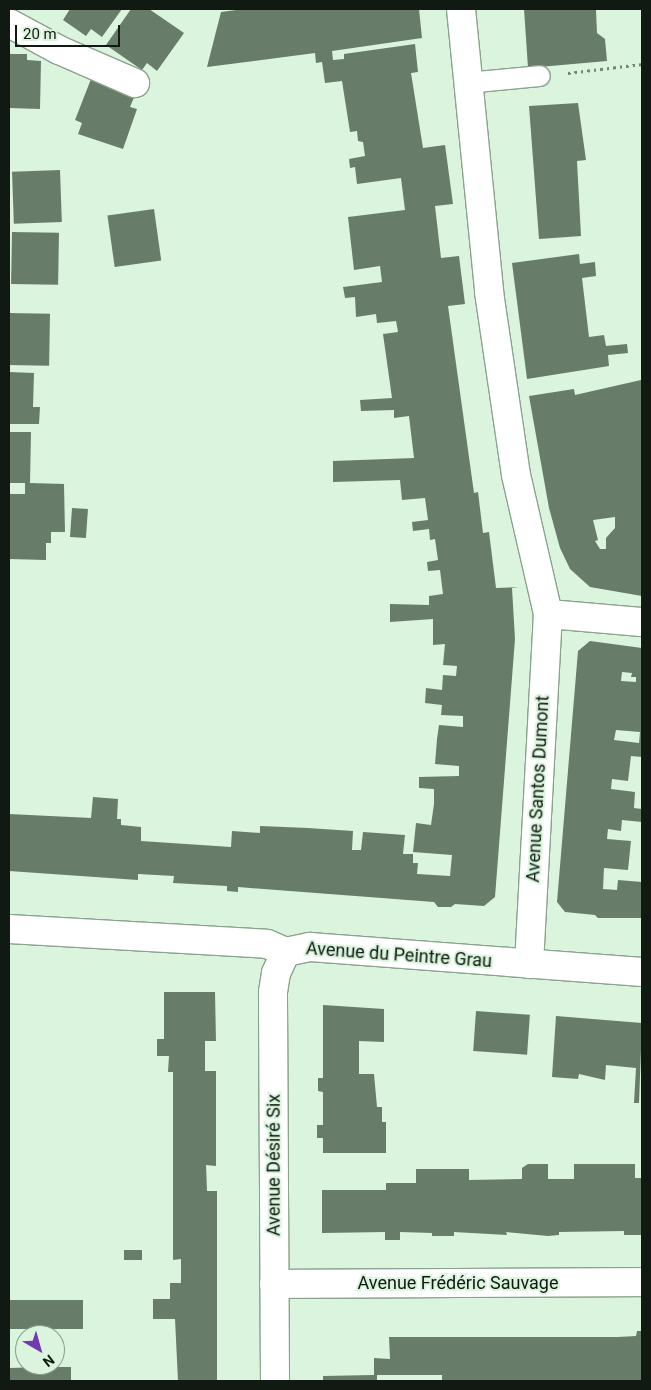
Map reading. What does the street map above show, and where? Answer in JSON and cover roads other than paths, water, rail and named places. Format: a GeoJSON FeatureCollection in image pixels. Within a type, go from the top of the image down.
{"type":"FeatureCollection","features":[{"type":"Feature","properties":{"kind":"street","name":"Avenue Santos Dumont"},"geometry":{"type":"LineString","coordinates":[[461,9],[466,83],[489,292],[516,475],[548,614],[529,964]]}},
{"type":"Feature","properties":{"kind":"street"},"geometry":{"type":"LineString","coordinates":[[9,23],[59,50],[135,83]]}},
{"type":"Feature","properties":{"kind":"street"},"geometry":{"type":"LineString","coordinates":[[548,614],[642,622]]}},
{"type":"Feature","properties":{"kind":"street","name":"Avenue du Peintre Grau"},"geometry":{"type":"LineString","coordinates":[[9,928],[267,944],[286,952],[310,947],[642,972]]}},
{"type":"Feature","properties":{"kind":"street","name":"Avenue Désiré Six"},"geometry":{"type":"LineString","coordinates":[[274,1381],[273,992],[276,973],[286,952]]}},
{"type":"Feature","properties":{"kind":"street","name":"Avenue Frédéric Sauvage"},"geometry":{"type":"LineString","coordinates":[[274,1284],[642,1282]]}},
{"type":"Feature","properties":{"kind":"lane"},"geometry":{"type":"LineString","coordinates":[[466,83],[540,76]]}}]}
